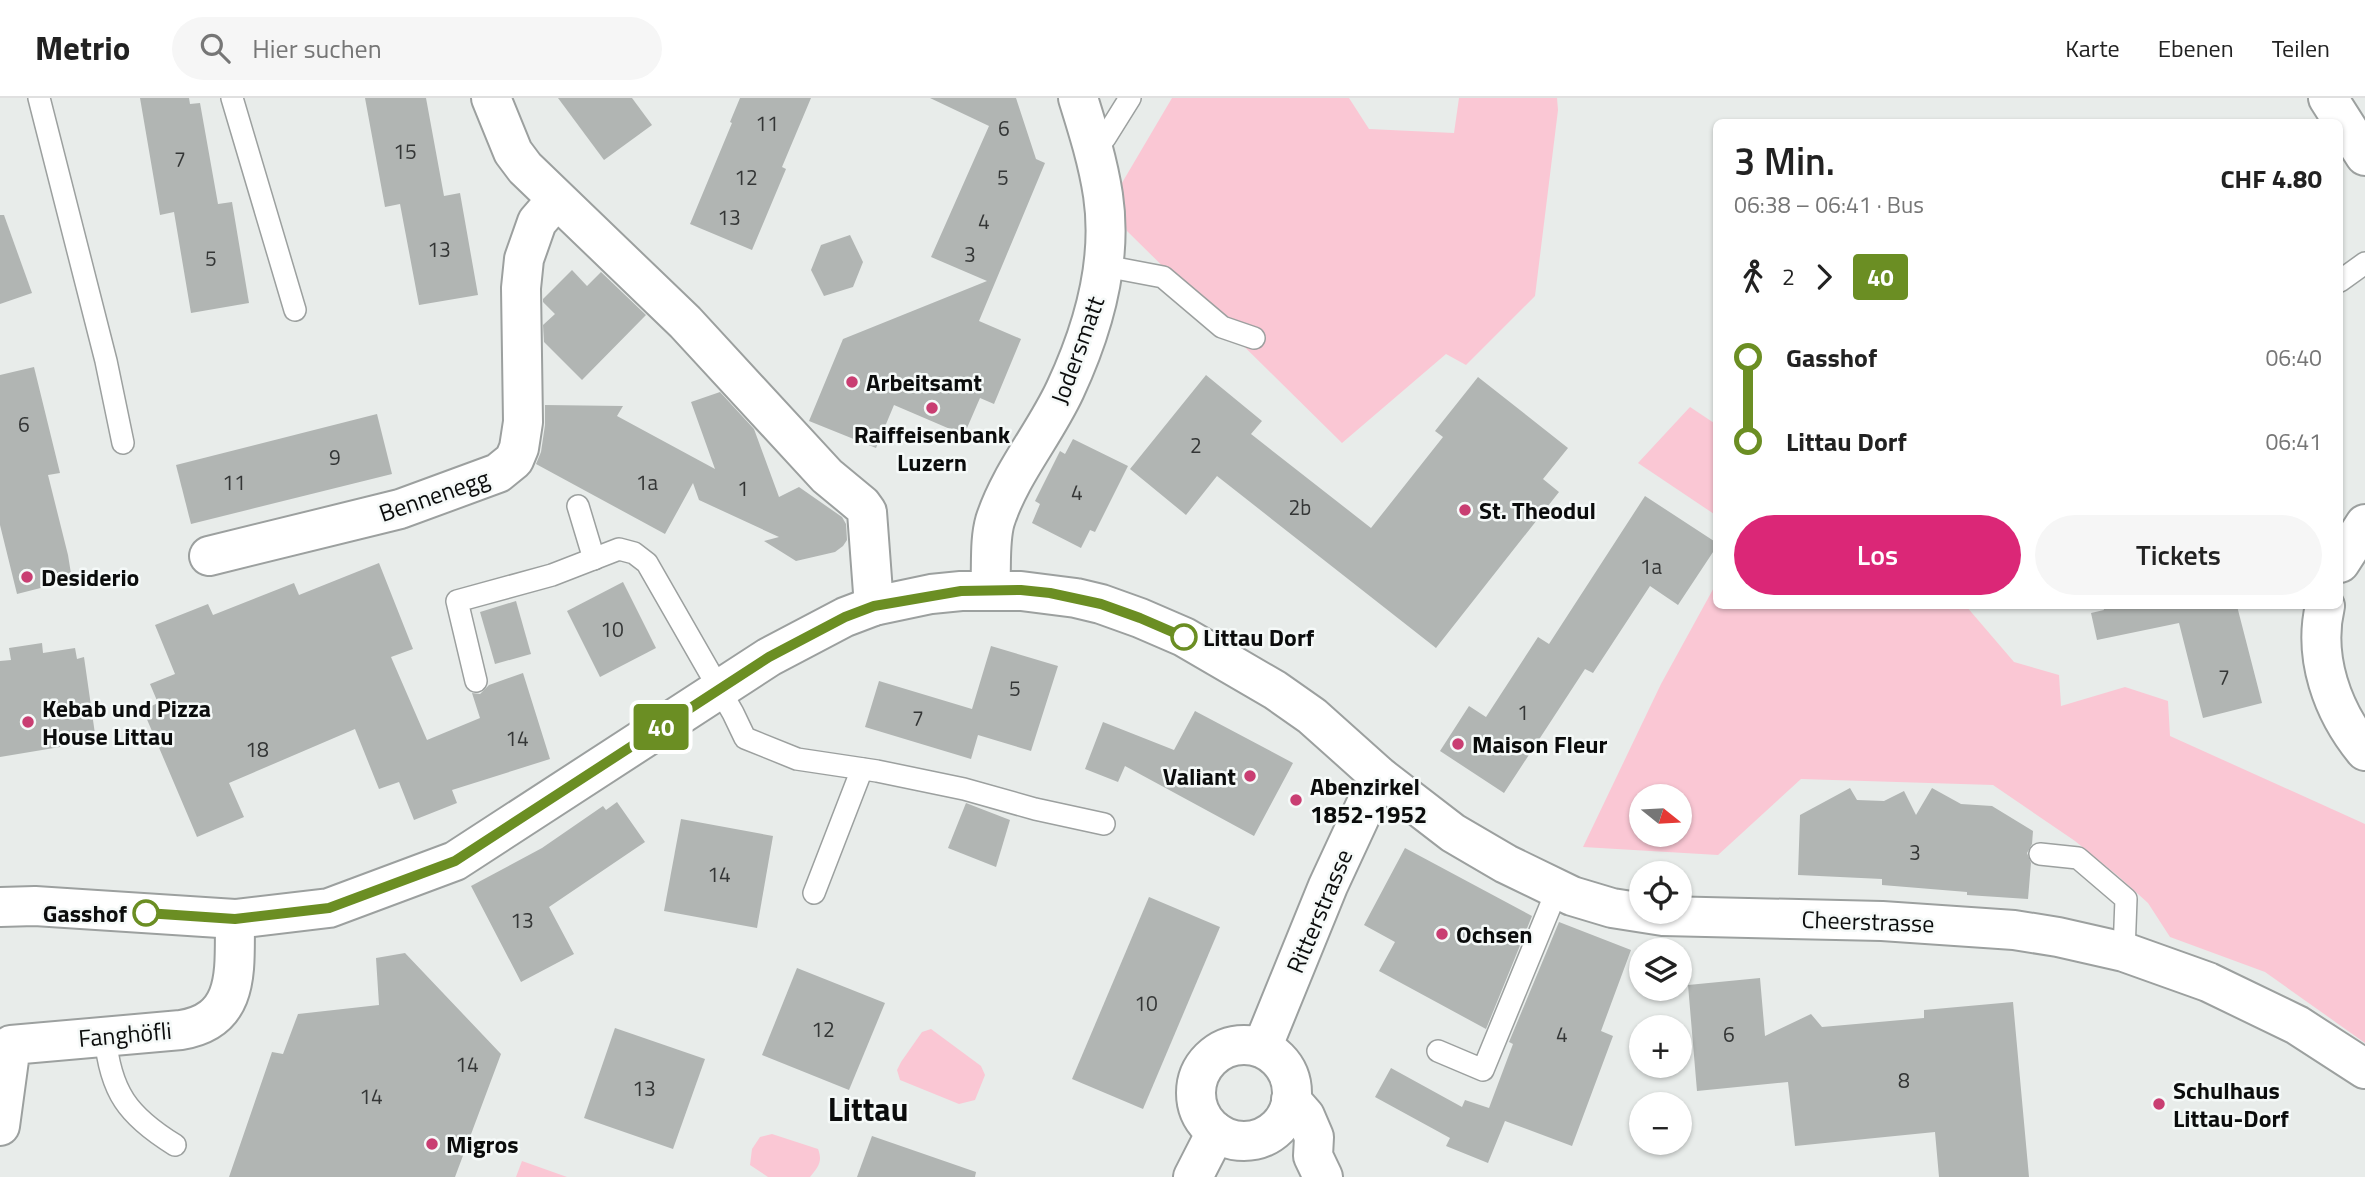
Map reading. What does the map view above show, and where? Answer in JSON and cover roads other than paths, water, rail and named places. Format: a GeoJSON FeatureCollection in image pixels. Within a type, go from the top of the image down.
{"type":"FeatureCollection","features":[{"type":"Feature","properties":{"kind":"street"},"geometry":{"type":"LineString","coordinates":[[491,98],[513,152],[525,168],[685,322],[827,476],[862,505],[867,512],[874,606]]}},
{"type":"Feature","properties":{"kind":"street","name":"Jodersmatt"},"geometry":{"type":"LineString","coordinates":[[990,590],[994,524],[1005,495],[1042,434],[1069,380],[1093,319],[1105,266],[1104,197],[1093,146],[1078,98]]}},
{"type":"Feature","properties":{"kind":"street"},"geometry":{"type":"LineString","coordinates":[[2328,98],[2341,119]]}},
{"type":"Feature","properties":{"kind":"street"},"geometry":{"type":"LineString","coordinates":[[2343,122],[2365,156]]}},
{"type":"Feature","properties":{"kind":"street","name":"Bennenegg"},"geometry":{"type":"LineString","coordinates":[[209,556],[400,509],[498,474],[514,460],[523,422],[521,288],[524,259],[537,222],[556,200]]}},
{"type":"Feature","properties":{"kind":"street"},"geometry":{"type":"LineString","coordinates":[[2343,558],[2365,524]]}},
{"type":"Feature","properties":{"kind":"street","name":"Cheerstrasse"},"geometry":{"type":"LineString","coordinates":[[0,907],[35,906],[235,919],[329,908],[455,861],[557,797],[719,688],[769,657],[845,617],[874,606],[931,594],[1021,590],[1076,598],[1140,618],[1184,637],[1275,690],[1312,716],[1379,776],[1454,833],[1557,890],[1612,908],[1662,916],[1882,920],[1961,925],[2058,937],[2124,952],[2239,995],[2297,1025],[2365,1069]]}},
{"type":"Feature","properties":{"kind":"street"},"geometry":{"type":"LineString","coordinates":[[2325,609],[2321,637],[2330,691],[2346,725],[2365,751]]}},
{"type":"Feature","properties":{"kind":"street","name":"Ritterstrasse"},"geometry":{"type":"LineString","coordinates":[[1262,1048],[1328,886],[1379,776]]}},
{"type":"Feature","properties":{"kind":"street","name":"Fanghöfli"},"geometry":{"type":"LineString","coordinates":[[0,1126],[11,1045],[196,1027],[218,1014],[231,990],[234,977],[235,919]]}},
{"type":"Feature","properties":{"kind":"street"},"geometry":{"type":"LineString","coordinates":[[1232,1046],[1262,1048],[1282,1064],[1292,1087],[1291,1100],[1282,1122],[1263,1137],[1248,1141],[1231,1140],[1216,1132],[1205,1121],[1198,1108],[1198,1077],[1206,1063],[1217,1053],[1232,1046]]}},
{"type":"Feature","properties":{"kind":"street"},"geometry":{"type":"LineString","coordinates":[[1291,1100],[1306,1116],[1314,1137],[1318,1166]]}},
{"type":"Feature","properties":{"kind":"street"},"geometry":{"type":"LineString","coordinates":[[1193,1177],[1216,1132]]}},
{"type":"Feature","properties":{"kind":"street"},"geometry":{"type":"LineString","coordinates":[[1263,1137],[1318,1166]]}},
{"type":"Feature","properties":{"kind":"lane"},"geometry":{"type":"LineString","coordinates":[[39,98],[106,361],[123,443]]}},
{"type":"Feature","properties":{"kind":"lane"},"geometry":{"type":"LineString","coordinates":[[232,98],[295,310]]}},
{"type":"Feature","properties":{"kind":"lane"},"geometry":{"type":"LineString","coordinates":[[1093,146],[1105,138],[1130,98]]}},
{"type":"Feature","properties":{"kind":"lane"},"geometry":{"type":"LineString","coordinates":[[2343,279],[2365,263]]}},
{"type":"Feature","properties":{"kind":"lane"},"geometry":{"type":"LineString","coordinates":[[1105,266],[1163,277],[1222,327],[1254,338]]}},
{"type":"Feature","properties":{"kind":"lane"},"geometry":{"type":"LineString","coordinates":[[578,506],[594,559]]}},
{"type":"Feature","properties":{"kind":"lane"},"geometry":{"type":"LineString","coordinates":[[476,681],[457,601],[552,575],[619,549],[634,553],[648,563],[745,738],[797,759],[964,789],[1035,809],[1104,824]]}},
{"type":"Feature","properties":{"kind":"lane"},"geometry":{"type":"LineString","coordinates":[[814,893],[862,769]]}},
{"type":"Feature","properties":{"kind":"lane"},"geometry":{"type":"LineString","coordinates":[[2040,854],[2078,858],[2126,899],[2124,952]]}},
{"type":"Feature","properties":{"kind":"lane"},"geometry":{"type":"LineString","coordinates":[[1438,1051],[1483,1070],[1557,890]]}},
{"type":"Feature","properties":{"kind":"lane"},"geometry":{"type":"LineString","coordinates":[[106,1035],[112,1075],[127,1105],[149,1129],[175,1145]]}},
{"type":"Feature","properties":{"kind":"place","name":"Arbeitsamt"},"geometry":{"type":"Point","coordinates":[852,382]}},
{"type":"Feature","properties":{"kind":"place","name":"Raiffeisenbank Luzern"},"geometry":{"type":"Point","coordinates":[932,408]}},
{"type":"Feature","properties":{"kind":"place","name":"St. Theodul"},"geometry":{"type":"Point","coordinates":[1465,510]}},
{"type":"Feature","properties":{"kind":"place","name":"Desiderio"},"geometry":{"type":"Point","coordinates":[27,577]}},
{"type":"Feature","properties":{"kind":"place","name":"Littau Dorf"},"geometry":{"type":"Point","coordinates":[1184,637]}},
{"type":"Feature","properties":{"kind":"place","name":"Kebab und Pizza House Littau"},"geometry":{"type":"Point","coordinates":[28,722]}},
{"type":"Feature","properties":{"kind":"place","name":"Maison Fleur"},"geometry":{"type":"Point","coordinates":[1458,744]}},
{"type":"Feature","properties":{"kind":"place","name":"Valiant"},"geometry":{"type":"Point","coordinates":[1250,776]}},
{"type":"Feature","properties":{"kind":"place","name":"Abenzirkel 1852-1952"},"geometry":{"type":"Point","coordinates":[1296,800]}},
{"type":"Feature","properties":{"kind":"place","name":"Gasshof"},"geometry":{"type":"Point","coordinates":[146,913]}},
{"type":"Feature","properties":{"kind":"place","name":"Ochsen"},"geometry":{"type":"Point","coordinates":[1442,934]}},
{"type":"Feature","properties":{"kind":"place","name":"Schulhaus Littau-Dorf"},"geometry":{"type":"Point","coordinates":[2159,1104]}},
{"type":"Feature","properties":{"kind":"place","name":"Migros"},"geometry":{"type":"Point","coordinates":[432,1144]}},
{"type":"Feature","properties":{"kind":"district","name":"Littau"},"geometry":{"type":"Point","coordinates":[868,1109]}}]}
